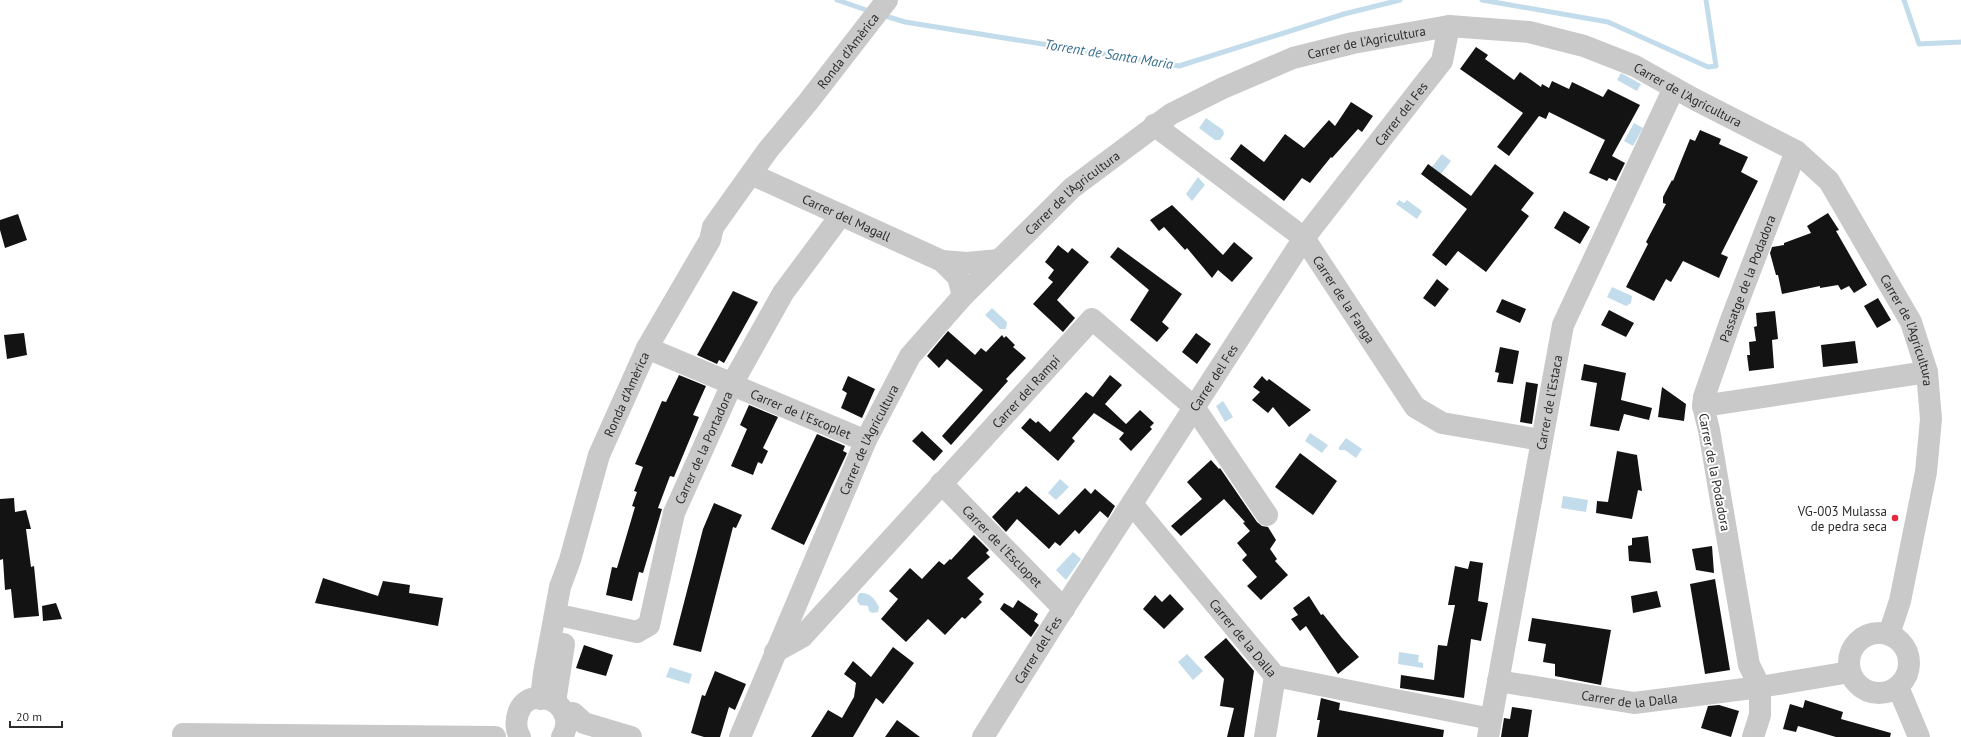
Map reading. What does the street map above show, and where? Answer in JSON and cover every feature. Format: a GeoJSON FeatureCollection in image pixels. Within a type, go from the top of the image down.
{"type":"FeatureCollection","features":[{"type":"Feature","properties":{"kind":"street","name":"Ronda d'Amèrica"},"geometry":{"type":"LineString","coordinates":[[562,717],[544,673],[560,587],[570,560],[599,455],[647,348],[710,240],[729,226],[757,177],[798,136],[808,102],[887,0]]}},
{"type":"Feature","properties":{"kind":"street","name":"Carrer de l'Agricultura"},"geometry":{"type":"LineString","coordinates":[[740,737],[866,440],[910,356],[999,260],[1072,188],[1154,125],[1171,114],[1223,88],[1293,58],[1353,43],[1449,26],[1529,32],[1584,46],[1635,66],[1674,88],[1796,151],[1829,181],[1911,322],[1927,372],[1931,419],[1926,472],[1900,601],[1889,634]]}},
{"type":"Feature","properties":{"kind":"street","name":"Carrer del Fes"},"geometry":{"type":"LineString","coordinates":[[983,737],[1304,238],[1442,61],[1449,26]]}},
{"type":"Feature","properties":{"kind":"street","name":"Carrer de l'Estaca"},"geometry":{"type":"LineString","coordinates":[[1490,728],[1563,325],[1674,88]]}},
{"type":"Feature","properties":{"kind":"street","name":"Carrer de la Fanga"},"geometry":{"type":"LineString","coordinates":[[1154,125],[1304,238],[1415,407],[1442,423],[1541,440]]}},
{"type":"Feature","properties":{"kind":"street","name":"Passatge de la Podadora"},"geometry":{"type":"LineString","coordinates":[[1703,406],[1704,397],[1728,328],[1796,151]]}},
{"type":"Feature","properties":{"kind":"street","name":"Carrer del Magall"},"geometry":{"type":"LineString","coordinates":[[757,177],[942,261],[967,263],[999,260]]}},
{"type":"Feature","properties":{"kind":"street","name":"Carrer de la Portadora"},"geometry":{"type":"LineString","coordinates":[[568,617],[637,632],[649,625],[674,513],[732,384],[783,293],[841,215]]}},
{"type":"Feature","properties":{"kind":"street","name":"Carrer del Magall"},"geometry":{"type":"LineString","coordinates":[[942,261],[958,277],[964,296]]}},
{"type":"Feature","properties":{"kind":"street","name":"Carrer del Rampí"},"geometry":{"type":"LineString","coordinates":[[775,652],[802,637],[1092,319],[1194,407],[1267,515]]}},
{"type":"Feature","properties":{"kind":"street","name":"Carrer de l'Escoplet"},"geometry":{"type":"LineString","coordinates":[[647,348],[861,439]]}},
{"type":"Feature","properties":{"kind":"street","name":"Carrer de la Podadora"},"geometry":{"type":"LineString","coordinates":[[1760,687],[1749,665],[1703,406],[1927,372]]}},
{"type":"Feature","properties":{"kind":"street","name":"Carrer de l'Esclopet"},"geometry":{"type":"LineString","coordinates":[[941,483],[1064,609]]}},
{"type":"Feature","properties":{"kind":"street","name":"Carrer de la Dalla"},"geometry":{"type":"LineString","coordinates":[[1132,504],[1275,676],[1490,728]]}},
{"type":"Feature","properties":{"kind":"street","name":"Ronda d'Amèrica"},"geometry":{"type":"LineString","coordinates":[[562,717],[568,617],[574,586],[570,560]]}},
{"type":"Feature","properties":{"kind":"street"},"geometry":{"type":"LineString","coordinates":[[1879,632],[1889,634],[1896,637],[1904,645],[1910,656],[1910,667],[1905,680],[1898,687],[1882,694],[1871,693],[1858,685],[1850,672],[1850,657],[1852,649],[1859,640],[1870,634],[1879,632]]}},
{"type":"Feature","properties":{"kind":"street","name":"Carrer de la Dalla"},"geometry":{"type":"LineString","coordinates":[[1498,681],[1634,703],[1760,687],[1850,672]]}},
{"type":"Feature","properties":{"kind":"street"},"geometry":{"type":"LineString","coordinates":[[1265,737],[1275,676]]}},
{"type":"Feature","properties":{"kind":"street"},"geometry":{"type":"LineString","coordinates":[[1753,737],[1760,715],[1760,687]]}},
{"type":"Feature","properties":{"kind":"street"},"geometry":{"type":"LineString","coordinates":[[1898,687],[1918,737]]}},
{"type":"Feature","properties":{"kind":"street"},"geometry":{"type":"LineString","coordinates":[[183,734],[439,737],[491,736],[504,727],[518,731],[520,709],[526,702],[536,698],[562,717],[631,737]]}},
{"type":"Feature","properties":{"kind":"water"},"geometry":{"type":"Polygon","coordinates":[[[1621,73],[1641,84],[1637,91],[1617,80],[1621,73]]]}},
{"type":"Feature","properties":{"kind":"water"},"geometry":{"type":"Polygon","coordinates":[[[1206,118],[1223,130],[1224,134],[1220,140],[1215,140],[1199,128],[1206,118]]]}},
{"type":"Feature","properties":{"kind":"water"},"geometry":{"type":"Polygon","coordinates":[[[1634,123],[1643,128],[1633,146],[1624,141],[1634,123]]]}},
{"type":"Feature","properties":{"kind":"water"},"geometry":{"type":"Polygon","coordinates":[[[1442,154],[1451,161],[1437,179],[1428,172],[1442,154]]]}},
{"type":"Feature","properties":{"kind":"water"},"geometry":{"type":"Polygon","coordinates":[[[1198,177],[1205,185],[1192,201],[1186,194],[1198,177]]]}},
{"type":"Feature","properties":{"kind":"water"},"geometry":{"type":"Polygon","coordinates":[[[1399,200],[1404,203],[1407,200],[1422,211],[1417,219],[1396,204],[1399,200]]]}},
{"type":"Feature","properties":{"kind":"water"},"geometry":{"type":"Polygon","coordinates":[[[1612,287],[1632,296],[1631,303],[1626,306],[1607,297],[1612,287]]]}},
{"type":"Feature","properties":{"kind":"water"},"geometry":{"type":"Polygon","coordinates":[[[992,308],[1007,322],[1006,329],[1000,329],[985,315],[992,308]]]}},
{"type":"Feature","properties":{"kind":"water"},"geometry":{"type":"Polygon","coordinates":[[[1223,401],[1233,417],[1225,422],[1216,406],[1223,401]]]}},
{"type":"Feature","properties":{"kind":"water"},"geometry":{"type":"Polygon","coordinates":[[[1310,433],[1328,445],[1322,453],[1305,441],[1310,433]]]}},
{"type":"Feature","properties":{"kind":"water"},"geometry":{"type":"Polygon","coordinates":[[[1346,438],[1362,449],[1356,458],[1345,450],[1339,450],[1339,447],[1346,438]]]}},
{"type":"Feature","properties":{"kind":"water"},"geometry":{"type":"Polygon","coordinates":[[[1060,479],[1069,487],[1056,500],[1048,493],[1060,479]]]}},
{"type":"Feature","properties":{"kind":"water"},"geometry":{"type":"Polygon","coordinates":[[[1563,496],[1588,500],[1586,512],[1561,508],[1563,496]]]}},
{"type":"Feature","properties":{"kind":"water"},"geometry":{"type":"Polygon","coordinates":[[[1073,552],[1081,559],[1066,580],[1056,570],[1073,552]]]}},
{"type":"Feature","properties":{"kind":"water"},"geometry":{"type":"Polygon","coordinates":[[[860,593],[867,594],[874,599],[879,607],[878,612],[872,613],[869,611],[868,606],[860,605],[857,601],[860,593]]]}},
{"type":"Feature","properties":{"kind":"water"},"geometry":{"type":"Polygon","coordinates":[[[1399,652],[1419,655],[1418,662],[1423,663],[1423,668],[1398,664],[1399,652]]]}},
{"type":"Feature","properties":{"kind":"water"},"geometry":{"type":"Polygon","coordinates":[[[1187,654],[1203,671],[1193,680],[1178,662],[1187,654]]]}},
{"type":"Feature","properties":{"kind":"water"},"geometry":{"type":"Polygon","coordinates":[[[670,667],[692,674],[689,684],[666,677],[670,667]]]}},
{"type":"Feature","properties":{"kind":"building"},"geometry":{"type":"Polygon","coordinates":[[[1476,47],[1488,55],[1485,59],[1514,80],[1520,72],[1541,87],[1542,84],[1549,88],[1552,81],[1569,89],[1572,82],[1603,97],[1608,89],[1640,105],[1612,156],[1625,163],[1616,181],[1609,178],[1607,181],[1589,173],[1605,140],[1549,112],[1546,119],[1539,116],[1509,156],[1497,147],[1523,113],[1460,69],[1476,47]]]}},
{"type":"Feature","properties":{"kind":"building"},"geometry":{"type":"Polygon","coordinates":[[[1351,102],[1373,116],[1362,132],[1358,129],[1332,158],[1331,157],[1310,183],[1302,178],[1284,201],[1230,159],[1241,144],[1264,162],[1285,134],[1304,148],[1329,120],[1335,126],[1351,102]]]}},
{"type":"Feature","properties":{"kind":"building"},"geometry":{"type":"Polygon","coordinates":[[[1700,130],[1721,139],[1719,144],[1748,157],[1741,172],[1758,181],[1721,254],[1728,257],[1719,278],[1683,261],[1671,282],[1666,279],[1654,301],[1626,287],[1648,244],[1646,242],[1666,204],[1663,203],[1663,197],[1672,180],[1673,181],[1690,139],[1695,141],[1700,130]]]}},
{"type":"Feature","properties":{"kind":"building"},"geometry":{"type":"Polygon","coordinates":[[[1428,164],[1471,196],[1495,164],[1534,193],[1521,210],[1529,216],[1486,272],[1458,251],[1446,266],[1432,255],[1467,209],[1421,174],[1428,164]]]}},
{"type":"Feature","properties":{"kind":"building"},"geometry":{"type":"Polygon","coordinates":[[[1172,205],[1223,255],[1234,242],[1253,258],[1232,282],[1218,270],[1212,278],[1187,248],[1185,250],[1164,227],[1159,231],[1150,220],[1172,205]]]}},
{"type":"Feature","properties":{"kind":"building"},"geometry":{"type":"Polygon","coordinates":[[[1564,211],[1590,227],[1580,244],[1554,228],[1564,211]]]}},
{"type":"Feature","properties":{"kind":"building"},"geometry":{"type":"Polygon","coordinates":[[[1828,213],[1839,230],[1836,231],[1867,285],[1854,293],[1849,286],[1841,290],[1838,285],[1820,288],[1820,286],[1782,294],[1778,275],[1776,275],[1770,253],[1772,247],[1784,245],[1784,243],[1811,233],[1807,226],[1828,213]]]}},
{"type":"Feature","properties":{"kind":"building"},"geometry":{"type":"Polygon","coordinates":[[[18,214],[27,240],[5,248],[0,230],[0,220],[18,214]]]}},
{"type":"Feature","properties":{"kind":"building"},"geometry":{"type":"Polygon","coordinates":[[[1058,245],[1068,253],[1072,248],[1089,262],[1057,300],[1075,318],[1063,332],[1033,304],[1053,282],[1048,278],[1054,270],[1045,262],[1058,245]]]}},
{"type":"Feature","properties":{"kind":"building"},"geometry":{"type":"Polygon","coordinates":[[[1118,247],[1182,294],[1162,322],[1169,328],[1157,342],[1130,320],[1149,290],[1110,257],[1118,247]]]}},
{"type":"Feature","properties":{"kind":"building"},"geometry":{"type":"Polygon","coordinates":[[[1437,279],[1449,289],[1435,307],[1423,298],[1437,279]]]}},
{"type":"Feature","properties":{"kind":"building"},"geometry":{"type":"Polygon","coordinates":[[[733,291],[758,302],[724,363],[719,360],[717,364],[697,355],[733,291]]]}},
{"type":"Feature","properties":{"kind":"building"},"geometry":{"type":"Polygon","coordinates":[[[1878,298],[1891,320],[1877,328],[1864,306],[1878,298]]]}},
{"type":"Feature","properties":{"kind":"building"},"geometry":{"type":"Polygon","coordinates":[[[1502,299],[1526,309],[1520,323],[1496,312],[1502,299]]]}},
{"type":"Feature","properties":{"kind":"building"},"geometry":{"type":"Polygon","coordinates":[[[1609,310],[1634,323],[1626,337],[1601,325],[1609,310]]]}},
{"type":"Feature","properties":{"kind":"building"},"geometry":{"type":"Polygon","coordinates":[[[1775,311],[1778,339],[1772,340],[1774,368],[1749,371],[1747,355],[1750,355],[1749,342],[1756,341],[1754,327],[1757,326],[1756,313],[1775,311]]]}},
{"type":"Feature","properties":{"kind":"building"},"geometry":{"type":"Polygon","coordinates":[[[948,331],[975,355],[981,348],[986,352],[1002,335],[1004,338],[1006,336],[1015,345],[1013,347],[1026,358],[1006,379],[1008,381],[951,445],[942,436],[983,390],[947,359],[939,368],[927,356],[948,331]]]}},
{"type":"Feature","properties":{"kind":"building"},"geometry":{"type":"Polygon","coordinates":[[[24,333],[27,355],[7,359],[4,335],[24,333]]]}},
{"type":"Feature","properties":{"kind":"building"},"geometry":{"type":"Polygon","coordinates":[[[1196,333],[1211,344],[1197,364],[1182,352],[1196,333]]]}},
{"type":"Feature","properties":{"kind":"building"},"geometry":{"type":"Polygon","coordinates":[[[1855,341],[1858,363],[1823,367],[1821,345],[1855,341]]]}},
{"type":"Feature","properties":{"kind":"building"},"geometry":{"type":"Polygon","coordinates":[[[1500,347],[1519,351],[1513,384],[1497,382],[1499,373],[1495,372],[1500,347]]]}},
{"type":"Feature","properties":{"kind":"building"},"geometry":{"type":"Polygon","coordinates":[[[1584,364],[1626,373],[1621,400],[1652,408],[1649,420],[1624,414],[1619,431],[1590,426],[1597,383],[1581,380],[1584,364]]]}},
{"type":"Feature","properties":{"kind":"building"},"geometry":{"type":"Polygon","coordinates":[[[679,375],[706,386],[693,415],[699,417],[674,477],[670,476],[658,508],[662,509],[643,573],[639,572],[632,601],[606,595],[612,567],[617,568],[635,507],[632,506],[637,492],[634,491],[643,467],[635,464],[662,401],[666,402],[679,375]]]}},
{"type":"Feature","properties":{"kind":"building"},"geometry":{"type":"Polygon","coordinates":[[[1110,375],[1122,385],[1105,404],[1126,424],[1140,410],[1154,423],[1150,427],[1152,429],[1131,451],[1119,439],[1124,433],[1094,413],[1072,438],[1075,441],[1058,461],[1021,428],[1030,418],[1036,423],[1038,421],[1050,432],[1086,392],[1093,397],[1110,375]]]}},
{"type":"Feature","properties":{"kind":"building"},"geometry":{"type":"Polygon","coordinates":[[[848,376],[875,389],[862,418],[841,408],[847,393],[842,390],[848,376]]]}},
{"type":"Feature","properties":{"kind":"building"},"geometry":{"type":"Polygon","coordinates":[[[1262,376],[1267,381],[1269,379],[1311,410],[1289,427],[1273,407],[1268,413],[1252,400],[1260,392],[1253,387],[1262,376]]]}},
{"type":"Feature","properties":{"kind":"building"},"geometry":{"type":"Polygon","coordinates":[[[1526,382],[1538,384],[1532,424],[1520,422],[1526,382]]]}},
{"type":"Feature","properties":{"kind":"building"},"geometry":{"type":"Polygon","coordinates":[[[1662,387],[1686,404],[1684,421],[1658,417],[1662,387]]]}},
{"type":"Feature","properties":{"kind":"building"},"geometry":{"type":"Polygon","coordinates":[[[749,405],[778,417],[763,448],[768,451],[762,464],[758,462],[753,475],[731,466],[747,429],[740,425],[749,405]]]}},
{"type":"Feature","properties":{"kind":"building"},"geometry":{"type":"Polygon","coordinates":[[[922,431],[943,451],[934,461],[912,441],[922,431]]]}},
{"type":"Feature","properties":{"kind":"building"},"geometry":{"type":"Polygon","coordinates":[[[817,434],[845,446],[843,451],[847,453],[804,545],[771,529],[817,434]]]}},
{"type":"Feature","properties":{"kind":"building"},"geometry":{"type":"Polygon","coordinates":[[[1617,451],[1637,455],[1642,491],[1638,490],[1632,519],[1596,513],[1597,501],[1608,502],[1617,451]]]}},
{"type":"Feature","properties":{"kind":"building"},"geometry":{"type":"Polygon","coordinates":[[[1300,453],[1337,481],[1313,515],[1275,487],[1300,453]]]}},
{"type":"Feature","properties":{"kind":"building"},"geometry":{"type":"Polygon","coordinates":[[[1211,460],[1219,469],[1220,468],[1257,522],[1262,526],[1268,527],[1276,540],[1270,549],[1277,559],[1275,561],[1288,575],[1261,600],[1247,586],[1257,577],[1242,560],[1247,555],[1237,543],[1250,531],[1243,523],[1245,522],[1224,499],[1181,536],[1171,526],[1202,499],[1187,482],[1211,460]]]}},
{"type":"Feature","properties":{"kind":"building"},"geometry":{"type":"Polygon","coordinates":[[[1026,486],[1059,515],[1085,488],[1091,494],[1095,489],[1115,506],[1108,518],[1100,511],[1079,534],[1075,530],[1060,546],[1055,542],[1049,549],[1017,519],[1006,532],[992,517],[1017,491],[1019,493],[1026,486]]]}},
{"type":"Feature","properties":{"kind":"building"},"geometry":{"type":"Polygon","coordinates":[[[14,498],[15,512],[26,510],[31,529],[26,529],[31,567],[34,566],[39,616],[14,618],[11,589],[5,590],[3,559],[0,560],[0,499],[14,498]]]}},
{"type":"Feature","properties":{"kind":"building"},"geometry":{"type":"Polygon","coordinates":[[[714,503],[742,515],[736,528],[733,527],[701,652],[673,645],[703,529],[714,503]]]}},
{"type":"Feature","properties":{"kind":"building"},"geometry":{"type":"Polygon","coordinates":[[[974,535],[989,550],[986,553],[990,557],[967,578],[984,594],[979,599],[982,602],[965,619],[962,617],[945,635],[928,619],[906,642],[881,619],[898,599],[889,591],[910,568],[922,579],[939,561],[944,565],[950,559],[951,560],[974,535]]]}},
{"type":"Feature","properties":{"kind":"building"},"geometry":{"type":"Polygon","coordinates":[[[1648,536],[1651,563],[1629,561],[1628,546],[1632,545],[1632,538],[1648,536]]]}},
{"type":"Feature","properties":{"kind":"building"},"geometry":{"type":"Polygon","coordinates":[[[1712,546],[1714,573],[1696,570],[1692,549],[1712,546]]]}},
{"type":"Feature","properties":{"kind":"building"},"geometry":{"type":"Polygon","coordinates":[[[1470,561],[1483,563],[1478,601],[1488,603],[1481,641],[1471,639],[1464,698],[1400,688],[1401,675],[1434,680],[1438,645],[1447,646],[1455,605],[1448,605],[1455,566],[1468,569],[1470,561]]]}},
{"type":"Feature","properties":{"kind":"building"},"geometry":{"type":"Polygon","coordinates":[[[323,578],[378,596],[383,581],[410,585],[409,593],[443,598],[438,626],[315,603],[323,578]]]}},
{"type":"Feature","properties":{"kind":"building"},"geometry":{"type":"Polygon","coordinates":[[[1715,579],[1730,670],[1705,674],[1690,584],[1715,579]]]}},
{"type":"Feature","properties":{"kind":"building"},"geometry":{"type":"Polygon","coordinates":[[[1657,591],[1661,607],[1633,613],[1631,596],[1657,591]]]}},
{"type":"Feature","properties":{"kind":"building"},"geometry":{"type":"Polygon","coordinates":[[[1170,594],[1184,609],[1164,629],[1143,609],[1155,595],[1162,602],[1170,594]]]}},
{"type":"Feature","properties":{"kind":"building"},"geometry":{"type":"Polygon","coordinates":[[[1309,596],[1321,615],[1323,614],[1359,657],[1338,674],[1306,626],[1300,631],[1291,619],[1298,615],[1293,608],[1309,596]]]}},
{"type":"Feature","properties":{"kind":"building"},"geometry":{"type":"Polygon","coordinates":[[[1018,600],[1038,614],[1034,621],[1039,625],[1031,637],[1000,609],[1004,603],[1013,608],[1018,600]]]}},
{"type":"Feature","properties":{"kind":"building"},"geometry":{"type":"Polygon","coordinates":[[[56,603],[62,619],[43,621],[42,606],[56,603]]]}},
{"type":"Feature","properties":{"kind":"building"},"geometry":{"type":"Polygon","coordinates":[[[1532,618],[1611,630],[1601,685],[1555,676],[1555,664],[1543,662],[1546,644],[1528,641],[1532,618]]]}},
{"type":"Feature","properties":{"kind":"building"},"geometry":{"type":"Polygon","coordinates":[[[1226,638],[1254,671],[1244,737],[1227,737],[1234,708],[1220,706],[1224,679],[1204,657],[1226,638]]]}},
{"type":"Feature","properties":{"kind":"building"},"geometry":{"type":"Polygon","coordinates":[[[584,645],[613,655],[606,676],[576,668],[584,645]]]}},
{"type":"Feature","properties":{"kind":"building"},"geometry":{"type":"Polygon","coordinates":[[[893,647],[914,663],[883,704],[876,698],[853,737],[811,737],[828,710],[842,718],[854,697],[856,683],[844,674],[853,661],[871,677],[893,647]]]}},
{"type":"Feature","properties":{"kind":"building"},"geometry":{"type":"Polygon","coordinates":[[[715,671],[746,684],[735,710],[729,707],[720,737],[704,737],[691,733],[702,695],[705,696],[715,671]]]}},
{"type":"Feature","properties":{"kind":"building"},"geometry":{"type":"Polygon","coordinates":[[[1321,698],[1340,703],[1339,710],[1444,730],[1443,737],[1317,737],[1320,720],[1317,720],[1321,698]]]}},
{"type":"Feature","properties":{"kind":"building"},"geometry":{"type":"Polygon","coordinates":[[[1805,700],[1843,712],[1841,719],[1891,733],[1890,737],[1836,737],[1798,726],[1796,732],[1783,729],[1790,704],[1803,708],[1805,700]]]}},
{"type":"Feature","properties":{"kind":"building"},"geometry":{"type":"Polygon","coordinates":[[[1719,705],[1739,711],[1731,737],[1701,728],[1708,706],[1719,705]]]}},
{"type":"Feature","properties":{"kind":"building"},"geometry":{"type":"Polygon","coordinates":[[[1512,707],[1532,710],[1528,737],[1501,737],[1504,718],[1510,719],[1512,707]]]}},
{"type":"Feature","properties":{"kind":"building"},"geometry":{"type":"Polygon","coordinates":[[[897,720],[920,737],[885,737],[897,720]]]}},
{"type":"Feature","properties":{"kind":"waterway","name":"Torrent de Santa Maria"},"geometry":{"type":"LineString","coordinates":[[837,0],[872,12]]}},
{"type":"Feature","properties":{"kind":"waterway","name":"Torrent de Santa Maria"},"geometry":{"type":"LineString","coordinates":[[882,15],[905,22],[1179,66],[1344,14],[1400,0]]}},
{"type":"Feature","properties":{"kind":"waterway","name":"Torrent de Santa Maria"},"geometry":{"type":"LineString","coordinates":[[1482,0],[1608,22],[1708,67],[1716,66],[1706,0]]}},
{"type":"Feature","properties":{"kind":"waterway","name":"Torrent de Santa Maria"},"geometry":{"type":"LineString","coordinates":[[1904,0],[1919,44],[1961,42]]}},
{"type":"Feature","properties":{"kind":"place","name":"VG-003 Mulassa de pedra seca"},"geometry":{"type":"Point","coordinates":[1895,518]}}]}
